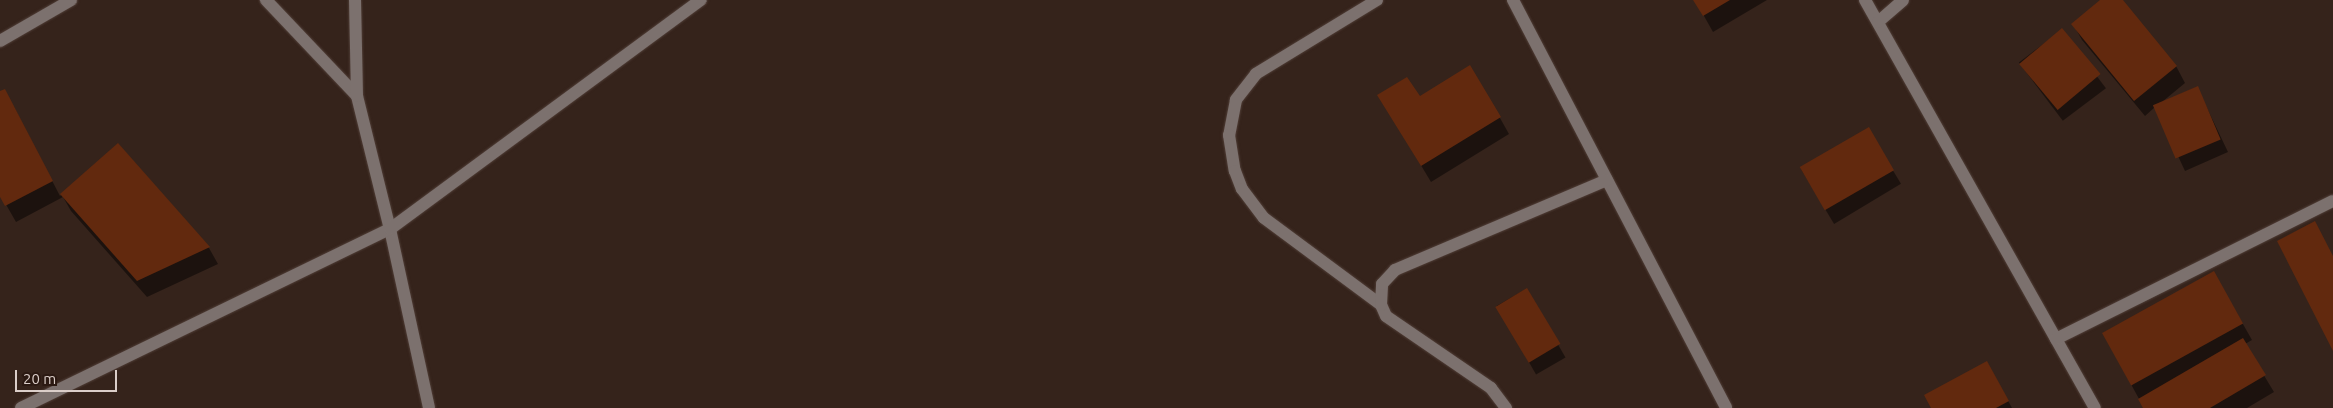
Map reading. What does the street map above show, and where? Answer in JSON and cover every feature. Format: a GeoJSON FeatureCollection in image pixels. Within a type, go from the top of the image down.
{"type":"FeatureCollection","features":[{"type":"Feature","properties":{"kind":"street"},"geometry":{"type":"LineString","coordinates":[[0,41],[71,0]]}},
{"type":"Feature","properties":{"kind":"street"},"geometry":{"type":"LineString","coordinates":[[266,0],[357,96]]}},
{"type":"Feature","properties":{"kind":"street"},"geometry":{"type":"LineString","coordinates":[[355,0],[357,96],[390,228],[429,408]]}},
{"type":"Feature","properties":{"kind":"street"},"geometry":{"type":"LineString","coordinates":[[21,408],[390,228],[701,0]]}},
{"type":"Feature","properties":{"kind":"street"},"geometry":{"type":"LineString","coordinates":[[1377,0],[1256,74],[1236,100],[1229,135],[1235,172],[1247,196],[1264,218],[1381,305],[1395,324],[1491,388],[1506,408]]}},
{"type":"Feature","properties":{"kind":"street"},"geometry":{"type":"LineString","coordinates":[[1513,0],[1726,408]]}},
{"type":"Feature","properties":{"kind":"street"},"geometry":{"type":"LineString","coordinates":[[1866,0],[2096,408]]}},
{"type":"Feature","properties":{"kind":"street"},"geometry":{"type":"LineString","coordinates":[[1878,22],[1903,0]]}},
{"type":"Feature","properties":{"kind":"street"},"geometry":{"type":"LineString","coordinates":[[1381,305],[1382,284],[1394,270],[1607,180]]}},
{"type":"Feature","properties":{"kind":"street"},"geometry":{"type":"LineString","coordinates":[[2056,339],[2333,201]]}},
{"type":"Feature","properties":{"kind":"building"},"geometry":{"type":"Polygon","coordinates":[[[1693,0],[1730,0],[1703,16],[1693,0]]]}},
{"type":"Feature","properties":{"kind":"building"},"geometry":{"type":"Polygon","coordinates":[[[2100,0],[2123,0],[2177,66],[2134,101],[2071,24],[2100,0]]]}},
{"type":"Feature","properties":{"kind":"building"},"geometry":{"type":"Polygon","coordinates":[[[2062,28],[2101,74],[2058,110],[2019,64],[2062,28]]]}},
{"type":"Feature","properties":{"kind":"building"},"geometry":{"type":"Polygon","coordinates":[[[1470,65],[1501,117],[1421,166],[1377,95],[1407,77],[1420,96],[1470,65]]]}},
{"type":"Feature","properties":{"kind":"building"},"geometry":{"type":"Polygon","coordinates":[[[2198,86],[2221,139],[2176,159],[2153,105],[2198,86]]]}},
{"type":"Feature","properties":{"kind":"building"},"geometry":{"type":"Polygon","coordinates":[[[5,89],[53,181],[5,206],[0,197],[0,91],[5,89]]]}},
{"type":"Feature","properties":{"kind":"building"},"geometry":{"type":"Polygon","coordinates":[[[1869,127],[1894,170],[1825,210],[1800,167],[1869,127]]]}},
{"type":"Feature","properties":{"kind":"building"},"geometry":{"type":"Polygon","coordinates":[[[118,143],[210,247],[137,281],[60,194],[118,143]]]}},
{"type":"Feature","properties":{"kind":"building"},"geometry":{"type":"Polygon","coordinates":[[[2315,221],[2333,256],[2333,351],[2277,241],[2315,221]]]}},
{"type":"Feature","properties":{"kind":"building"},"geometry":{"type":"Polygon","coordinates":[[[2214,271],[2243,323],[2131,386],[2102,333],[2214,271]]]}},
{"type":"Feature","properties":{"kind":"building"},"geometry":{"type":"Polygon","coordinates":[[[1527,288],[1560,344],[1529,363],[1495,307],[1527,288]]]}},
{"type":"Feature","properties":{"kind":"building"},"geometry":{"type":"Polygon","coordinates":[[[2243,338],[2266,375],[2210,408],[2143,408],[2138,399],[2243,338]]]}},
{"type":"Feature","properties":{"kind":"building"},"geometry":{"type":"Polygon","coordinates":[[[1987,361],[2009,401],[1996,408],[1931,408],[1924,395],[1987,361]]]}}]}
